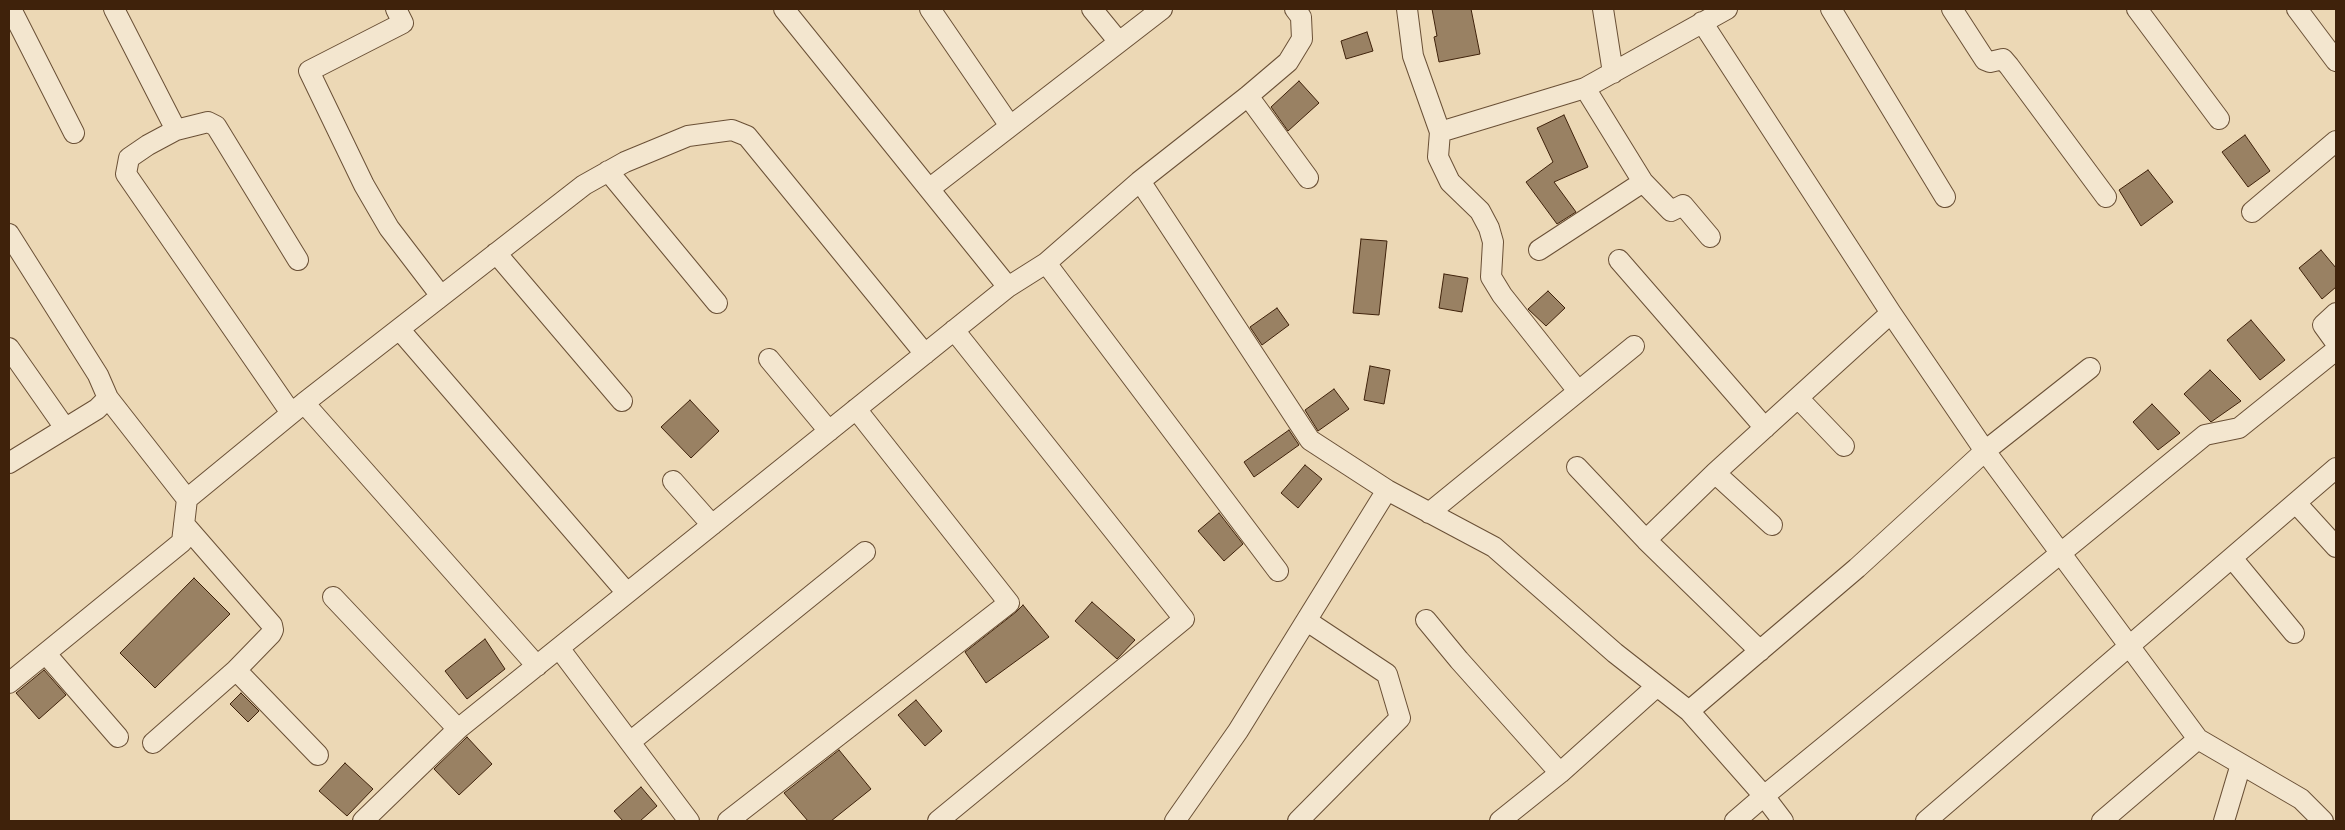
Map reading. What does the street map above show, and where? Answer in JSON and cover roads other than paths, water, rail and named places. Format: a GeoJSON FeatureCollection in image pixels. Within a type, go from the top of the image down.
{"type":"FeatureCollection","features":[{"type":"Feature","properties":{"kind":"street"},"geometry":{"type":"LineString","coordinates":[[11,9],[74,133]]}},
{"type":"Feature","properties":{"kind":"street"},"geometry":{"type":"LineString","coordinates":[[114,9],[176,130]]}},
{"type":"Feature","properties":{"kind":"street"},"geometry":{"type":"LineString","coordinates":[[396,9],[402,23],[308,70],[364,185],[389,228],[441,296]]}},
{"type":"Feature","properties":{"kind":"street"},"geometry":{"type":"LineString","coordinates":[[784,9],[1008,287]]}},
{"type":"Feature","properties":{"kind":"street"},"geometry":{"type":"LineString","coordinates":[[930,9],[1010,126]]}},
{"type":"Feature","properties":{"kind":"street"},"geometry":{"type":"LineString","coordinates":[[1092,9],[1119,42]]}},
{"type":"Feature","properties":{"kind":"street"},"geometry":{"type":"LineString","coordinates":[[929,189],[1162,9]]}},
{"type":"Feature","properties":{"kind":"street"},"geometry":{"type":"LineString","coordinates":[[363,821],[458,729],[1008,287],[1046,263],[1140,181],[1288,62],[1302,40],[1302,17],[1295,9]]}},
{"type":"Feature","properties":{"kind":"street"},"geometry":{"type":"LineString","coordinates":[[1406,9],[1414,56],[1440,132],[1438,157],[1450,182],[1480,211],[1489,228],[1493,242],[1491,277],[1502,295],[1578,391]]}},
{"type":"Feature","properties":{"kind":"street"},"geometry":{"type":"LineString","coordinates":[[1603,9],[1614,73]]}},
{"type":"Feature","properties":{"kind":"street"},"geometry":{"type":"LineString","coordinates":[[1440,132],[1585,88],[1727,9]]}},
{"type":"Feature","properties":{"kind":"street"},"geometry":{"type":"LineString","coordinates":[[1831,9],[1945,197]]}},
{"type":"Feature","properties":{"kind":"street"},"geometry":{"type":"LineString","coordinates":[[1952,9],[1985,60],[1990,62],[2003,59],[2009,66],[2106,197]]}},
{"type":"Feature","properties":{"kind":"street"},"geometry":{"type":"LineString","coordinates":[[2137,9],[2219,119]]}},
{"type":"Feature","properties":{"kind":"street"},"geometry":{"type":"LineString","coordinates":[[2297,9],[2336,61]]}},
{"type":"Feature","properties":{"kind":"street"},"geometry":{"type":"LineString","coordinates":[[1702,22],[1891,314],[1985,451],[2198,739],[2301,799],[2323,821]]}},
{"type":"Feature","properties":{"kind":"street"},"geometry":{"type":"LineString","coordinates":[[1585,88],[1643,182],[1672,211],[1683,204],[1710,237]]}},
{"type":"Feature","properties":{"kind":"street"},"geometry":{"type":"LineString","coordinates":[[1248,96],[1308,178]]}},
{"type":"Feature","properties":{"kind":"street"},"geometry":{"type":"LineString","coordinates":[[298,260],[216,126],[208,122],[176,130],[129,158],[126,174],[297,408],[537,666]]}},
{"type":"Feature","properties":{"kind":"street"},"geometry":{"type":"LineString","coordinates":[[9,683],[182,542],[187,499],[297,408],[584,185],[608,171],[688,136],[732,130],[746,136],[925,354]]}},
{"type":"Feature","properties":{"kind":"street"},"geometry":{"type":"LineString","coordinates":[[2252,212],[2336,141]]}},
{"type":"Feature","properties":{"kind":"street"},"geometry":{"type":"LineString","coordinates":[[608,171],[717,303]]}},
{"type":"Feature","properties":{"kind":"street"},"geometry":{"type":"LineString","coordinates":[[1140,181],[1310,440],[1388,490],[1494,548],[1656,687],[1689,711],[1764,796],[1783,821]]}},
{"type":"Feature","properties":{"kind":"street"},"geometry":{"type":"LineString","coordinates":[[1539,250],[1643,182]]}},
{"type":"Feature","properties":{"kind":"street"},"geometry":{"type":"LineString","coordinates":[[9,234],[98,375],[108,398],[187,499]]}},
{"type":"Feature","properties":{"kind":"street"},"geometry":{"type":"LineString","coordinates":[[496,254],[622,402]]}},
{"type":"Feature","properties":{"kind":"street"},"geometry":{"type":"LineString","coordinates":[[1619,260],[1765,428]]}},
{"type":"Feature","properties":{"kind":"street"},"geometry":{"type":"LineString","coordinates":[[1046,263],[1278,570]]}},
{"type":"Feature","properties":{"kind":"street"},"geometry":{"type":"LineString","coordinates":[[1646,540],[1715,473],[1891,314]]}},
{"type":"Feature","properties":{"kind":"street"},"geometry":{"type":"LineString","coordinates":[[2336,314],[2322,325],[2336,343]]}},
{"type":"Feature","properties":{"kind":"street"},"geometry":{"type":"LineString","coordinates":[[399,329],[628,593]]}},
{"type":"Feature","properties":{"kind":"street"},"geometry":{"type":"LineString","coordinates":[[938,821],[1184,619],[954,330]]}},
{"type":"Feature","properties":{"kind":"street"},"geometry":{"type":"LineString","coordinates":[[1429,513],[1634,346]]}},
{"type":"Feature","properties":{"kind":"street"},"geometry":{"type":"LineString","coordinates":[[9,348],[65,428]]}},
{"type":"Feature","properties":{"kind":"street"},"geometry":{"type":"LineString","coordinates":[[1734,821],[2205,434],[2239,428],[2336,350]]}},
{"type":"Feature","properties":{"kind":"street"},"geometry":{"type":"LineString","coordinates":[[769,359],[829,431]]}},
{"type":"Feature","properties":{"kind":"street"},"geometry":{"type":"LineString","coordinates":[[1689,711],[1857,568],[1985,451],[2090,368]]}},
{"type":"Feature","properties":{"kind":"street"},"geometry":{"type":"LineString","coordinates":[[9,463],[97,409],[108,398]]}},
{"type":"Feature","properties":{"kind":"street"},"geometry":{"type":"LineString","coordinates":[[1798,398],[1844,446]]}},
{"type":"Feature","properties":{"kind":"street"},"geometry":{"type":"LineString","coordinates":[[728,821],[1009,603],[856,409]]}},
{"type":"Feature","properties":{"kind":"street"},"geometry":{"type":"LineString","coordinates":[[1577,467],[1646,540],[1760,651]]}},
{"type":"Feature","properties":{"kind":"street"},"geometry":{"type":"LineString","coordinates":[[1926,821],[2336,468]]}},
{"type":"Feature","properties":{"kind":"street"},"geometry":{"type":"LineString","coordinates":[[1715,473],[1772,525]]}},
{"type":"Feature","properties":{"kind":"street"},"geometry":{"type":"LineString","coordinates":[[673,481],[712,525]]}},
{"type":"Feature","properties":{"kind":"street"},"geometry":{"type":"LineString","coordinates":[[1176,821],[1238,731],[1388,490]]}},
{"type":"Feature","properties":{"kind":"street"},"geometry":{"type":"LineString","coordinates":[[2296,503],[2336,547]]}},
{"type":"Feature","properties":{"kind":"street"},"geometry":{"type":"LineString","coordinates":[[153,743],[236,670],[271,634],[272,625],[184,524]]}},
{"type":"Feature","properties":{"kind":"street"},"geometry":{"type":"LineString","coordinates":[[630,742],[865,552]]}},
{"type":"Feature","properties":{"kind":"street"},"geometry":{"type":"LineString","coordinates":[[2232,558],[2294,633]]}},
{"type":"Feature","properties":{"kind":"street"},"geometry":{"type":"LineString","coordinates":[[333,597],[458,729]]}},
{"type":"Feature","properties":{"kind":"street"},"geometry":{"type":"LineString","coordinates":[[1426,620],[1459,660],[1560,773]]}},
{"type":"Feature","properties":{"kind":"street"},"geometry":{"type":"LineString","coordinates":[[1298,821],[1400,718],[1388,674],[1307,621]]}},
{"type":"Feature","properties":{"kind":"street"},"geometry":{"type":"LineString","coordinates":[[559,648],[689,821]]}},
{"type":"Feature","properties":{"kind":"street"},"geometry":{"type":"LineString","coordinates":[[46,654],[118,737]]}},
{"type":"Feature","properties":{"kind":"street"},"geometry":{"type":"LineString","coordinates":[[236,670],[318,755]]}},
{"type":"Feature","properties":{"kind":"street"},"geometry":{"type":"LineString","coordinates":[[1500,821],[1560,773],[1656,687]]}},
{"type":"Feature","properties":{"kind":"street"},"geometry":{"type":"LineString","coordinates":[[2102,821],[2198,739]]}},
{"type":"Feature","properties":{"kind":"street"},"geometry":{"type":"LineString","coordinates":[[2224,821],[2241,764]]}}]}
